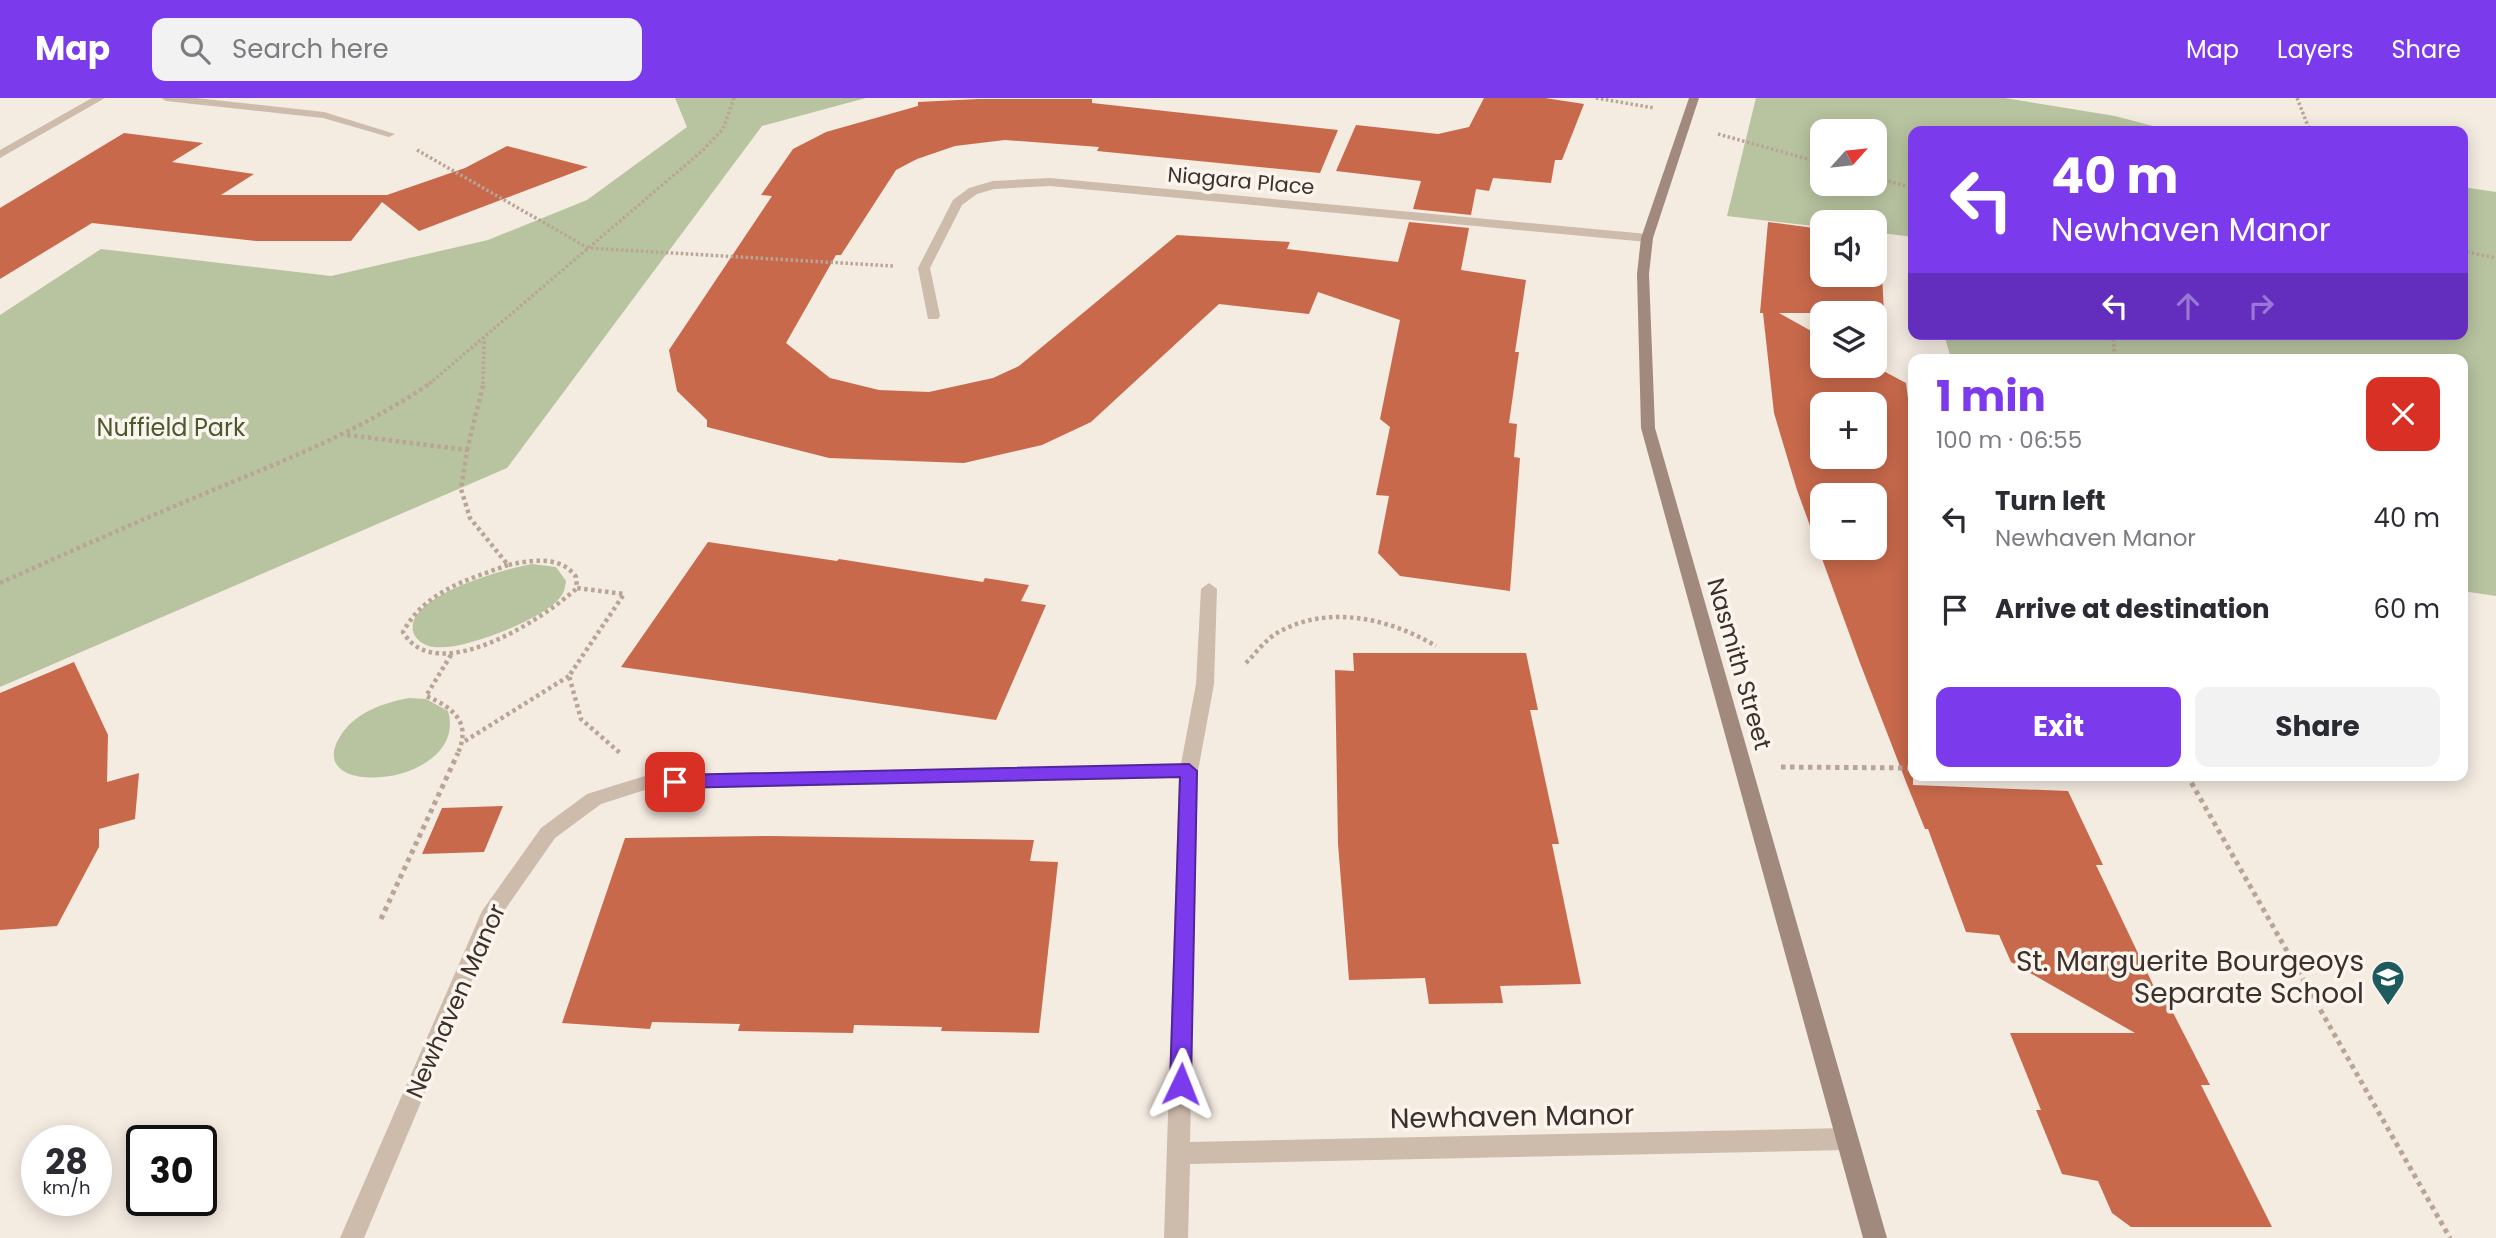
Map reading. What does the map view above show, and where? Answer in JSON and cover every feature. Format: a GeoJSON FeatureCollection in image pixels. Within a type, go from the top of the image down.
{"type":"FeatureCollection","features":[{"type":"Feature","properties":{"kind":"street"},"geometry":{"type":"LineString","coordinates":[[0,155],[100,98]]}},
{"type":"Feature","properties":{"kind":"street"},"geometry":{"type":"LineString","coordinates":[[166,98],[324,115],[389,134]]}},
{"type":"Feature","properties":{"kind":"street","name":"Nasmith Street"},"geometry":{"type":"LineString","coordinates":[[1694,98],[1647,237],[1643,274],[1648,428],[1875,1238]]}},
{"type":"Feature","properties":{"kind":"street","name":"Niagara Place"},"geometry":{"type":"LineString","coordinates":[[924,268],[957,203],[973,191],[1011,182],[1050,182],[1647,237]]}},
{"type":"Feature","properties":{"kind":"street"},"geometry":{"type":"LineString","coordinates":[[924,268],[933,316]]}},
{"type":"Feature","properties":{"kind":"street"},"geometry":{"type":"LineString","coordinates":[[1176,1238],[1189,771],[1205,684],[1209,589]]}},
{"type":"Feature","properties":{"kind":"street","name":"Newhaven Manor"},"geometry":{"type":"LineString","coordinates":[[352,1238],[489,917],[548,833],[594,799],[648,782],[1189,771]]}},
{"type":"Feature","properties":{"kind":"street","name":"Newhaven Manor"},"geometry":{"type":"LineString","coordinates":[[1179,1153],[1846,1139]]}},
{"type":"Feature","properties":{"kind":"path"},"geometry":{"type":"LineString","coordinates":[[0,583],[112,532],[346,435],[390,411],[442,375],[723,129],[734,98]]}},
{"type":"Feature","properties":{"kind":"path"},"geometry":{"type":"LineString","coordinates":[[2297,98],[2308,126]]}},
{"type":"Feature","properties":{"kind":"path"},"geometry":{"type":"LineString","coordinates":[[389,134],[588,248],[924,268]]}},
{"type":"Feature","properties":{"kind":"path"},"geometry":{"type":"LineString","coordinates":[[1887,181],[1908,187]]}},
{"type":"Feature","properties":{"kind":"path"},"geometry":{"type":"LineString","coordinates":[[2468,252],[2496,258]]}},
{"type":"Feature","properties":{"kind":"path"},"geometry":{"type":"LineString","coordinates":[[484,338],[485,377],[467,450],[461,489],[470,518],[508,565]]}},
{"type":"Feature","properties":{"kind":"path"},"geometry":{"type":"LineString","coordinates":[[346,435],[467,450]]}},
{"type":"Feature","properties":{"kind":"path"},"geometry":{"type":"LineString","coordinates":[[545,560],[561,564],[572,571],[578,581],[577,588],[553,610],[528,624],[451,656],[428,654],[407,641],[403,632],[409,617],[426,598],[508,565],[545,560]]}},
{"type":"Feature","properties":{"kind":"path"},"geometry":{"type":"LineString","coordinates":[[464,741],[569,676],[624,594],[577,588]]}},
{"type":"Feature","properties":{"kind":"path"},"geometry":{"type":"LineString","coordinates":[[1205,684],[1240,669],[1276,634],[1307,621],[1343,617],[1383,622],[1419,634],[1436,646]]}},
{"type":"Feature","properties":{"kind":"path"},"geometry":{"type":"LineString","coordinates":[[381,919],[464,741],[464,726],[457,712],[443,702],[426,696],[451,656]]}},
{"type":"Feature","properties":{"kind":"path"},"geometry":{"type":"LineString","coordinates":[[569,676],[581,719],[648,782]]}},
{"type":"Feature","properties":{"kind":"path"},"geometry":{"type":"LineString","coordinates":[[1743,767],[1908,768]]}},
{"type":"Feature","properties":{"kind":"path"},"geometry":{"type":"LineString","coordinates":[[2190,781],[2450,1238]]}},
{"type":"Feature","properties":{"kind":"green space","name":"Nuffield Park"},"geometry":{"type":"Polygon","coordinates":[[[675,98],[866,98],[762,126],[507,468],[0,687],[0,315],[101,249],[331,276],[488,240],[587,200],[687,127],[675,98]]]}},
{"type":"Feature","properties":{"kind":"green space"},"geometry":{"type":"Polygon","coordinates":[[[1756,98],[2005,98],[2115,116],[2153,126],[1908,126],[1908,236],[1887,234],[1887,210],[1810,210],[1810,226],[1727,216],[1756,98]]]}},
{"type":"Feature","properties":{"kind":"green space"},"geometry":{"type":"Polygon","coordinates":[[[2468,188],[2496,192],[2496,596],[2468,592],[2468,354],[1950,354],[1946,340],[2468,340],[2468,188]]]}},
{"type":"Feature","properties":{"kind":"green space"},"geometry":{"type":"Polygon","coordinates":[[[532,564],[556,567],[566,581],[562,595],[548,608],[515,626],[455,646],[426,645],[415,637],[413,624],[430,602],[464,584],[532,564]]]}},
{"type":"Feature","properties":{"kind":"green space"},"geometry":{"type":"Polygon","coordinates":[[[409,698],[426,699],[448,711],[448,737],[434,756],[412,770],[386,777],[361,777],[342,770],[334,756],[341,735],[347,727],[371,710],[409,698]]]}},
{"type":"Feature","properties":{"kind":"building"},"geometry":{"type":"Polygon","coordinates":[[[1484,98],[1545,98],[1584,104],[1562,160],[1555,160],[1551,183],[1493,178],[1489,191],[1476,189],[1471,215],[1413,209],[1421,181],[1336,171],[1356,125],[1438,134],[1469,127],[1484,98]]]}},
{"type":"Feature","properties":{"kind":"building"},"geometry":{"type":"Polygon","coordinates":[[[1092,99],[1092,103],[1338,130],[1320,173],[1097,151],[1099,147],[1005,140],[955,146],[917,159],[896,170],[841,255],[836,255],[786,343],[830,378],[879,390],[929,392],[993,378],[1019,366],[1177,235],[1290,242],[1287,249],[1398,262],[1409,222],[1469,228],[1461,270],[1526,280],[1515,352],[1519,352],[1509,423],[1517,424],[1514,457],[1520,458],[1510,591],[1400,576],[1378,553],[1389,496],[1376,495],[1390,427],[1380,419],[1400,320],[1318,292],[1309,314],[1219,304],[1091,422],[1042,445],[964,463],[829,458],[707,427],[707,420],[677,391],[669,350],[772,196],[761,195],[793,149],[826,132],[918,106],[918,102],[1092,99]]]}},
{"type":"Feature","properties":{"kind":"building"},"geometry":{"type":"Polygon","coordinates":[[[124,133],[203,143],[172,162],[254,174],[221,195],[387,195],[465,168],[507,146],[588,167],[419,231],[382,202],[351,241],[256,241],[92,223],[0,279],[0,208],[124,133]]]}},
{"type":"Feature","properties":{"kind":"building"},"geometry":{"type":"Polygon","coordinates":[[[1768,222],[1810,227],[1810,287],[1883,287],[1883,301],[1810,301],[1810,313],[1779,313],[1810,330],[1810,378],[1887,378],[1887,373],[1906,383],[1908,781],[1913,781],[1913,785],[2068,791],[2103,865],[2096,865],[2156,991],[2162,991],[2210,1085],[2201,1085],[2272,1227],[2131,1227],[2112,1213],[2098,1181],[2062,1174],[2036,1110],[2041,1110],[2010,1033],[2135,1033],[2011,962],[1999,935],[1966,932],[1822,560],[1887,560],[1887,483],[1810,483],[1810,526],[1774,413],[1763,313],[1760,313],[1768,222]]]}},
{"type":"Feature","properties":{"kind":"building"},"geometry":{"type":"Polygon","coordinates":[[[708,542],[983,582],[985,578],[1029,585],[1021,601],[1046,605],[996,720],[621,667],[708,542]]]}},
{"type":"Feature","properties":{"kind":"building"},"geometry":{"type":"Polygon","coordinates":[[[1353,653],[1526,653],[1538,710],[1530,710],[1559,844],[1552,844],[1581,984],[1500,986],[1503,1003],[1429,1004],[1425,978],[1349,980],[1338,844],[1335,670],[1354,671],[1353,653]]]}},
{"type":"Feature","properties":{"kind":"building"},"geometry":{"type":"Polygon","coordinates":[[[74,662],[108,735],[107,782],[139,773],[135,819],[99,829],[99,847],[57,926],[0,930],[0,693],[74,662]]]}},
{"type":"Feature","properties":{"kind":"building"},"geometry":{"type":"Polygon","coordinates":[[[503,806],[484,852],[422,854],[442,808],[503,806]]]}},
{"type":"Feature","properties":{"kind":"building"},"geometry":{"type":"Polygon","coordinates":[[[771,836],[1034,840],[1030,861],[1058,862],[1039,1033],[941,1031],[942,1027],[854,1025],[853,1033],[738,1031],[740,1024],[652,1022],[650,1029],[562,1023],[625,838],[771,836]]]}},
{"type":"Feature","properties":{"kind":"place","name":"St. Marguerite Bourgeoys Separate School"},"geometry":{"type":"Point","coordinates":[2388,1007]}},
{"type":"Feature","properties":{"kind":"route"},"geometry":{"type":"LineString","coordinates":[[675,782],[1189,771],[1181,1084]]}}]}
